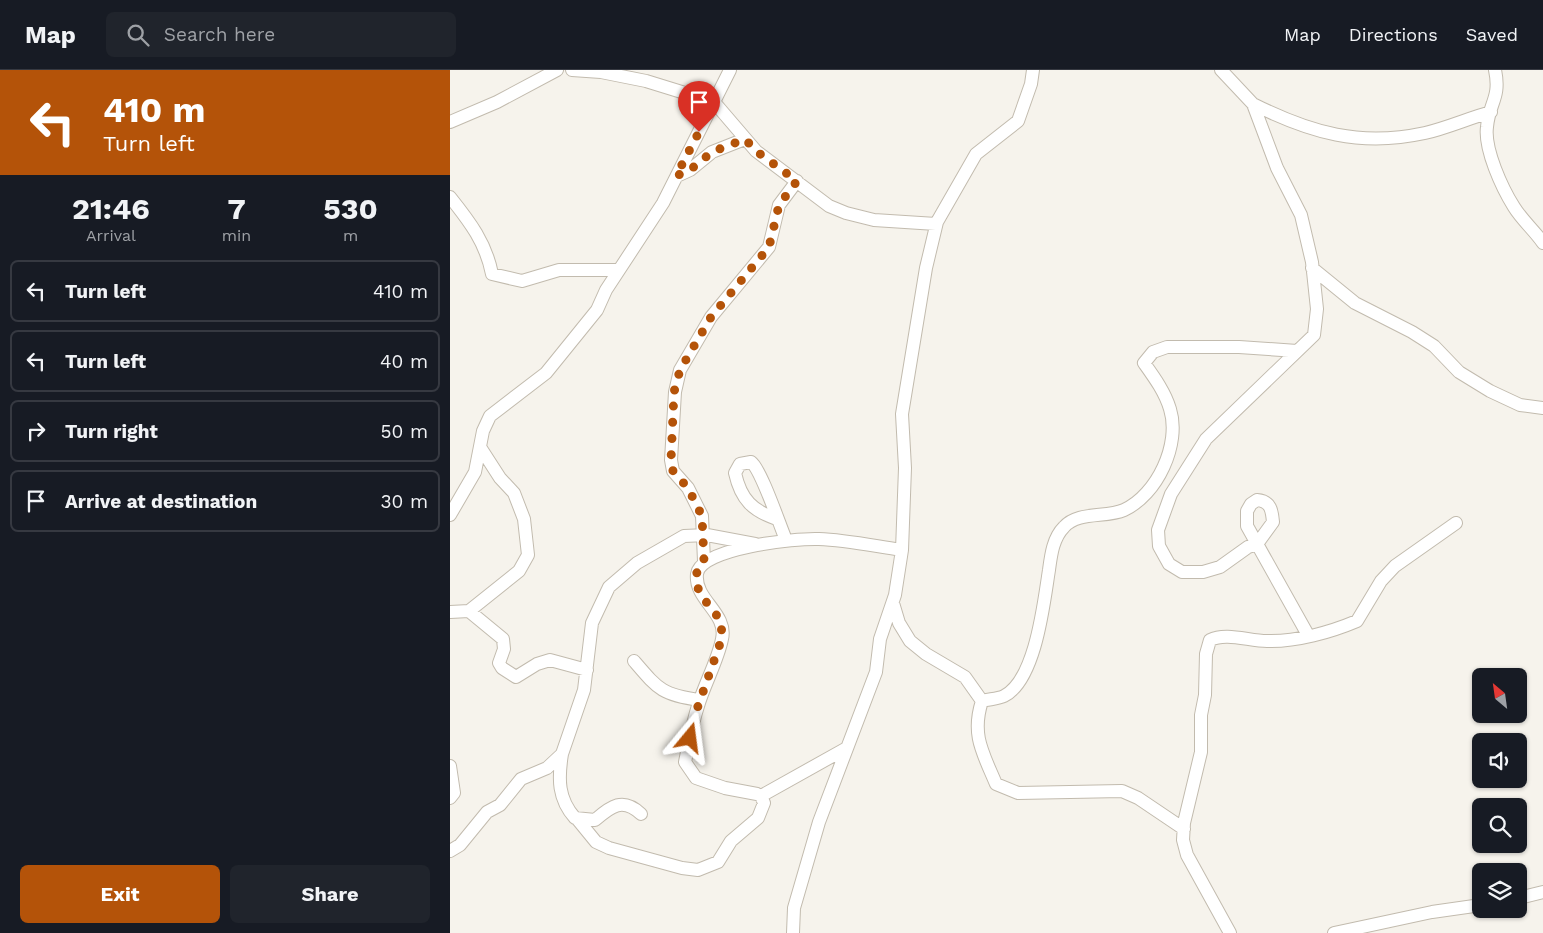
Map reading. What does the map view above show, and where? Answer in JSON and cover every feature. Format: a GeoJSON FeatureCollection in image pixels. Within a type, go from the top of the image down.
{"type":"FeatureCollection","features":[{"type":"Feature","properties":{"kind":"street"},"geometry":{"type":"LineString","coordinates":[[450,122],[497,102],[557,70]]}},
{"type":"Feature","properties":{"kind":"street"},"geometry":{"type":"LineString","coordinates":[[572,70],[628,74],[714,102],[756,151],[829,206],[846,213],[874,220],[936,224]]}},
{"type":"Feature","properties":{"kind":"street"},"geometry":{"type":"LineString","coordinates":[[450,515],[475,472],[483,431],[490,416],[546,373],[597,310],[606,290],[637,244],[676,176],[730,70]]}},
{"type":"Feature","properties":{"kind":"street"},"geometry":{"type":"LineString","coordinates":[[794,933],[794,908],[799,888],[819,822],[845,749],[876,672],[880,639],[892,603],[902,550],[905,468],[902,414],[926,268],[936,224],[976,154],[1018,121],[1031,84],[1033,70]]}},
{"type":"Feature","properties":{"kind":"street"},"geometry":{"type":"LineString","coordinates":[[1221,70],[1253,104],[1291,123],[1351,139],[1388,138],[1426,132],[1491,112]]}},
{"type":"Feature","properties":{"kind":"street"},"geometry":{"type":"LineString","coordinates":[[1495,70],[1496,97],[1487,127],[1488,142],[1503,187],[1514,208],[1533,228],[1543,243]]}},
{"type":"Feature","properties":{"kind":"street"},"geometry":{"type":"LineString","coordinates":[[1253,104],[1277,168],[1301,215],[1312,268],[1317,309],[1314,335],[1206,439],[1171,494],[1158,530],[1159,546],[1169,564],[1182,572],[1203,572],[1220,568],[1248,547],[1256,544],[1308,635]]}},
{"type":"Feature","properties":{"kind":"street"},"geometry":{"type":"LineString","coordinates":[[676,176],[690,170],[712,152],[745,139]]}},
{"type":"Feature","properties":{"kind":"street"},"geometry":{"type":"LineString","coordinates":[[704,561],[702,516],[688,488],[673,471],[671,460],[673,402],[680,370],[711,317],[769,247],[779,205],[797,181]]}},
{"type":"Feature","properties":{"kind":"street"},"geometry":{"type":"LineString","coordinates":[[450,197],[477,232],[488,254],[492,274],[522,281],[559,270],[618,270]]}},
{"type":"Feature","properties":{"kind":"street"},"geometry":{"type":"LineString","coordinates":[[1312,268],[1355,303],[1412,332],[1434,346],[1459,372],[1490,391],[1520,406],[1543,408]]}},
{"type":"Feature","properties":{"kind":"street"},"geometry":{"type":"LineString","coordinates":[[982,701],[1005,695],[1016,685],[1031,660],[1039,630],[1053,546],[1064,527],[1078,518],[1098,516],[1123,510],[1138,502],[1152,486],[1166,460],[1173,432],[1171,410],[1158,383],[1144,363],[1153,352],[1167,347],[1239,346],[1297,351]]}},
{"type":"Feature","properties":{"kind":"street"},"geometry":{"type":"LineString","coordinates":[[450,612],[469,611],[519,571],[528,555],[524,519],[514,492],[500,478],[480,447]]}},
{"type":"Feature","properties":{"kind":"street"},"geometry":{"type":"LineString","coordinates":[[778,519],[786,540]]}},
{"type":"Feature","properties":{"kind":"street"},"geometry":{"type":"LineString","coordinates":[[1230,933],[1187,855],[1183,840],[1202,752],[1201,715],[1205,695],[1206,654],[1210,640],[1218,636],[1269,641],[1308,635],[1357,621],[1381,581],[1394,566],[1456,523]]}},
{"type":"Feature","properties":{"kind":"street"},"geometry":{"type":"LineString","coordinates":[[761,796],[763,809],[758,818],[731,841],[718,862],[698,870],[682,868],[609,848],[596,842],[569,812],[559,786],[558,774],[562,754],[584,690],[592,624],[609,587],[637,563],[684,536],[702,535],[764,545]]}},
{"type":"Feature","properties":{"kind":"street"},"geometry":{"type":"LineString","coordinates":[[845,749],[761,796],[725,788],[696,778],[690,771],[685,762],[700,700],[722,638],[721,621],[700,594],[696,582],[697,571],[704,561],[721,554],[786,540],[819,539],[902,550]]}},
{"type":"Feature","properties":{"kind":"street"},"geometry":{"type":"LineString","coordinates":[[892,603],[910,641],[926,654],[965,678],[982,701],[977,726],[978,741],[996,784],[1018,793],[1122,791],[1138,798],[1184,829]]}},
{"type":"Feature","properties":{"kind":"street"},"geometry":{"type":"LineString","coordinates":[[469,611],[503,638],[504,648],[499,663],[502,668],[516,677],[537,664],[550,660],[587,670]]}},
{"type":"Feature","properties":{"kind":"street"},"geometry":{"type":"LineString","coordinates":[[634,661],[658,688],[668,695],[700,700]]}},
{"type":"Feature","properties":{"kind":"street"},"geometry":{"type":"LineString","coordinates":[[450,851],[460,845],[487,812],[500,805],[520,779],[547,768],[562,754]]}},
{"type":"Feature","properties":{"kind":"street"},"geometry":{"type":"LineString","coordinates":[[450,766],[454,793],[450,798]]}},
{"type":"Feature","properties":{"kind":"street"},"geometry":{"type":"LineString","coordinates":[[578,820],[595,820],[610,808],[618,805],[628,805],[641,814]]}},
{"type":"Feature","properties":{"kind":"street"},"geometry":{"type":"LineString","coordinates":[[1527,896],[1543,892]]}},
{"type":"Feature","properties":{"kind":"street"},"geometry":{"type":"LineString","coordinates":[[1334,933],[1432,912],[1472,906]]}},
{"type":"Feature","properties":{"kind":"route"},"geometry":{"type":"LineString","coordinates":[[690,738],[697,709],[722,638],[721,621],[700,594],[696,582],[697,571],[704,561],[702,516],[688,488],[673,471],[671,460],[674,392],[680,370],[711,317],[737,288],[769,247],[774,233],[779,205],[797,181],[756,151],[745,139],[712,152],[690,170],[676,176],[699,132]]}}]}
